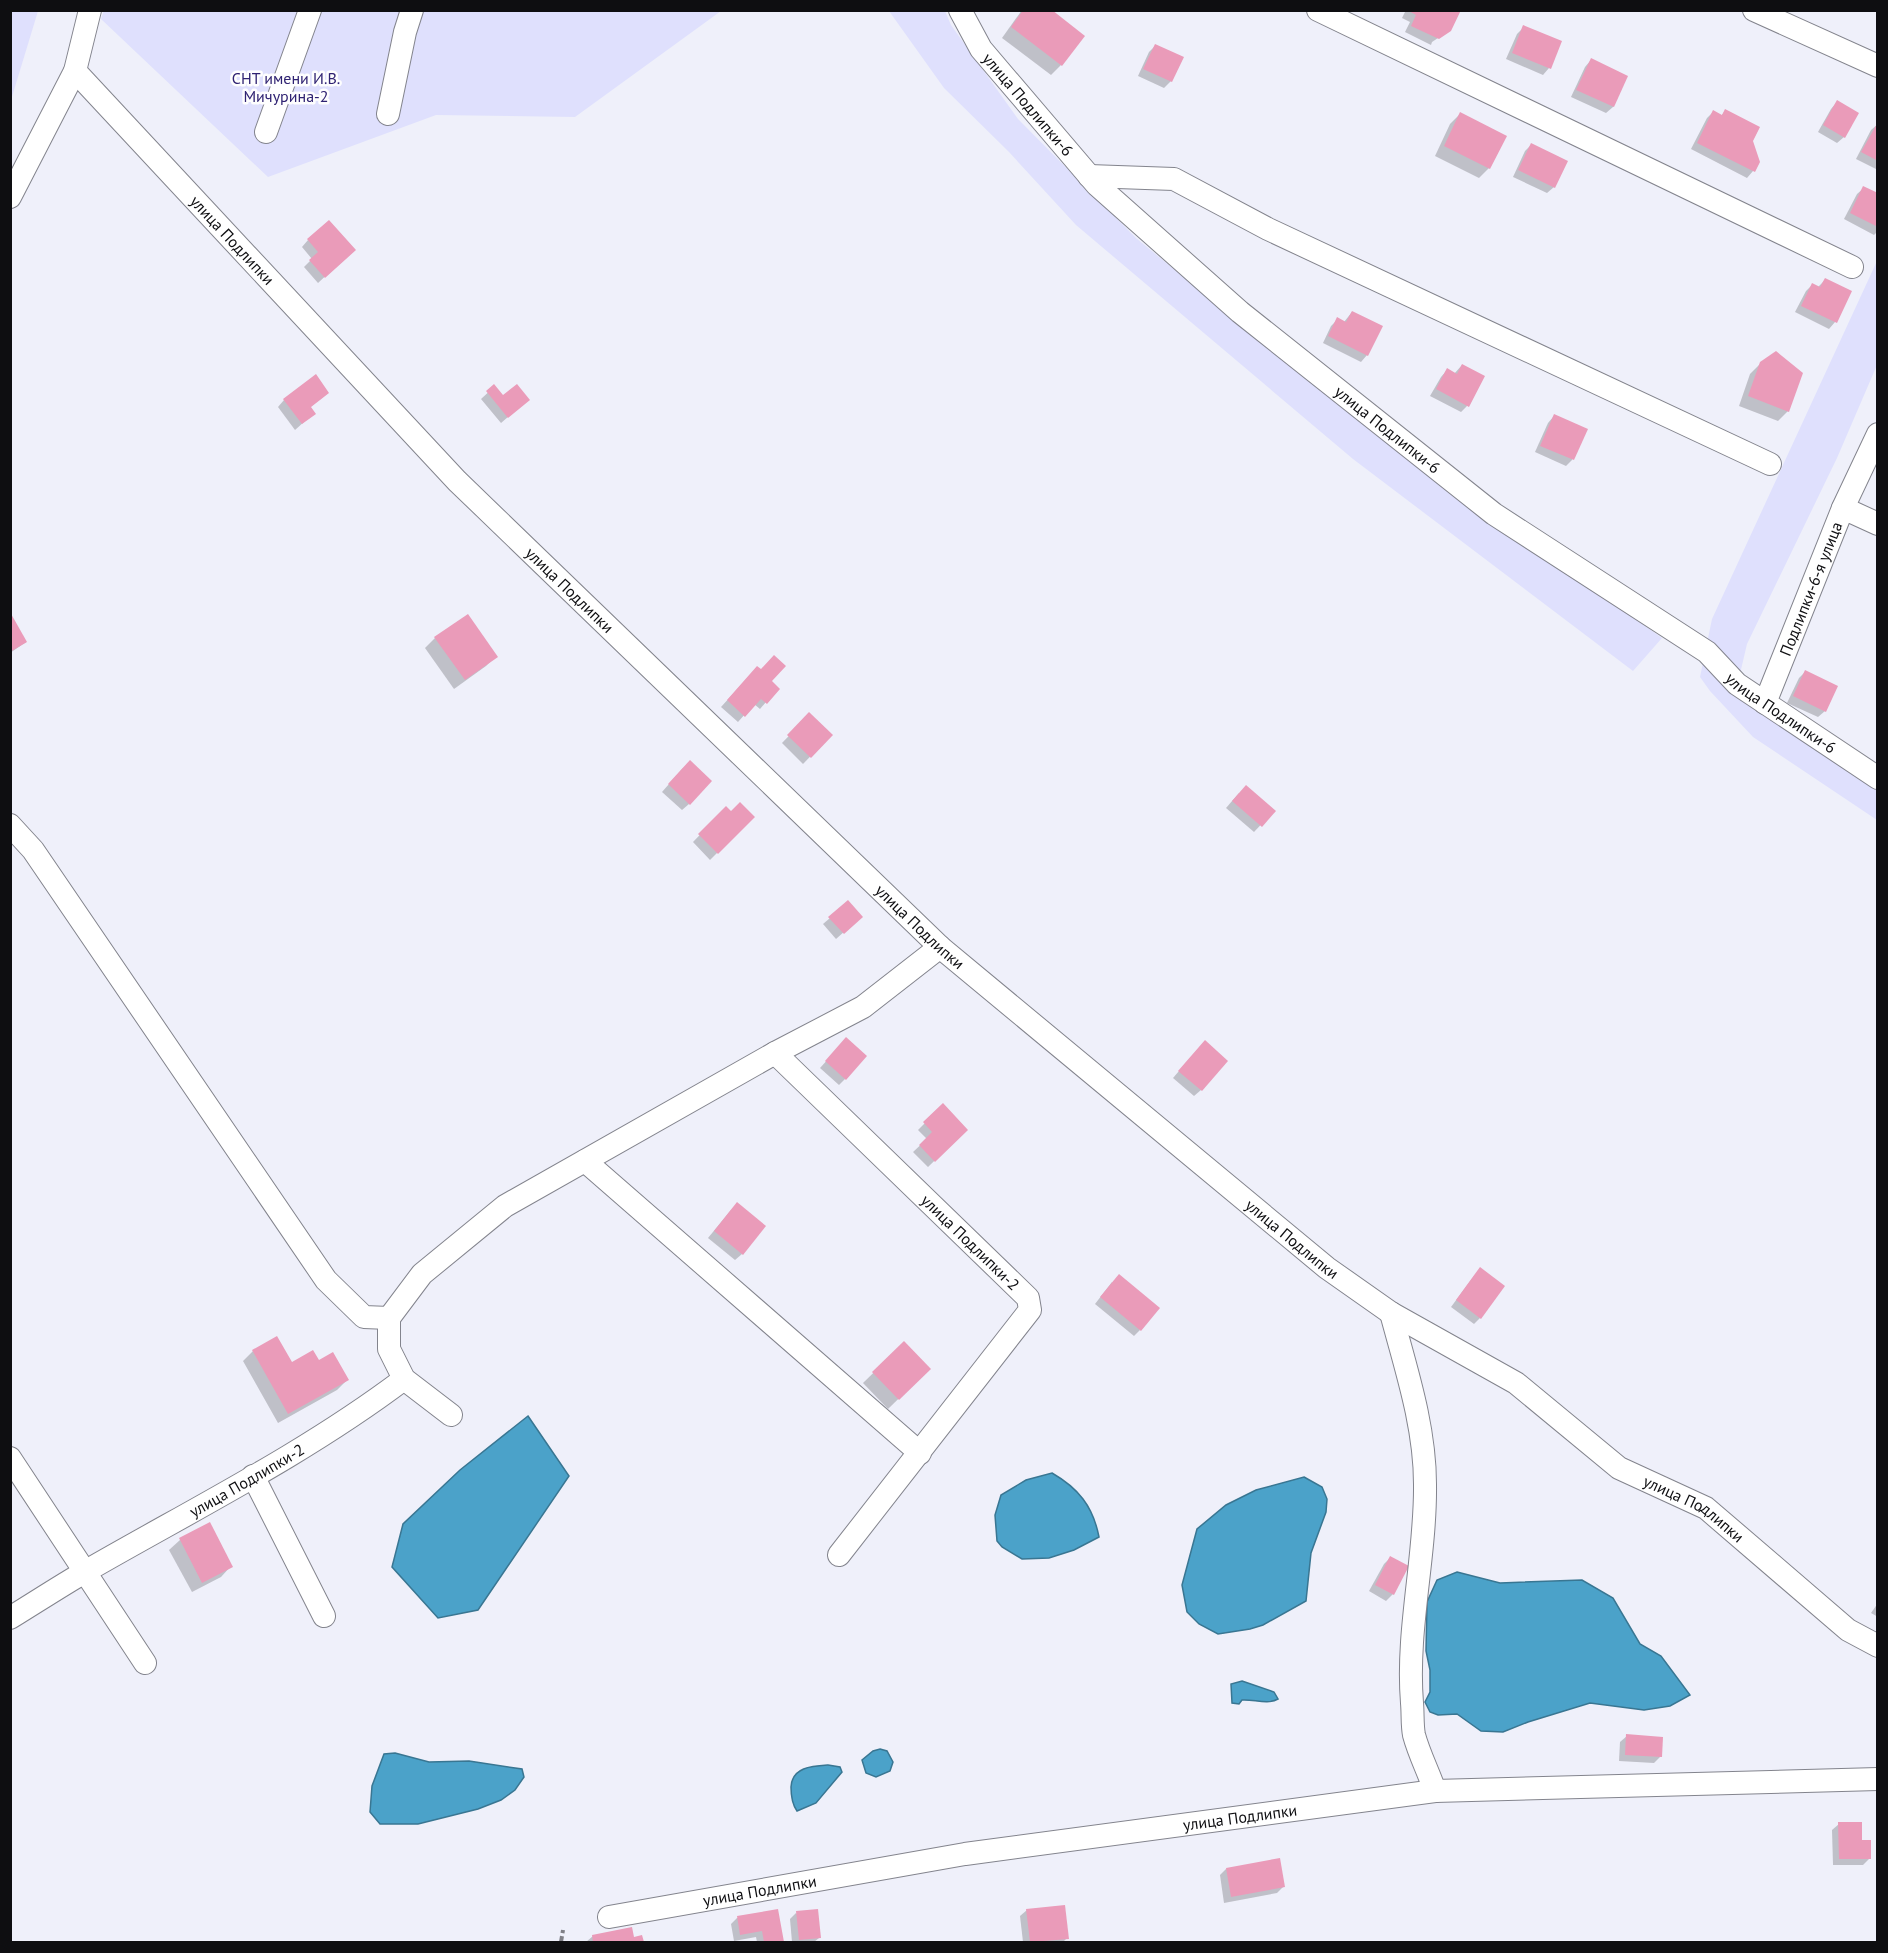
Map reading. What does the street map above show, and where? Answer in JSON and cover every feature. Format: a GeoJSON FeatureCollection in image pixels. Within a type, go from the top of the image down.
{"type":"FeatureCollection","features":[{"type":"Feature","properties":{"kind":"street"},"geometry":{"type":"LineString","coordinates":[[10,196],[75,71],[90,10]]}},
{"type":"Feature","properties":{"kind":"street"},"geometry":{"type":"LineString","coordinates":[[266,132],[310,10]]}},
{"type":"Feature","properties":{"kind":"street"},"geometry":{"type":"LineString","coordinates":[[388,114],[405,32],[412,10]]}},
{"type":"Feature","properties":{"kind":"street","name":"улица Подлипки-6"},"geometry":{"type":"LineString","coordinates":[[960,10],[981,49],[1097,185],[1240,312],[1494,514],[1707,652],[1737,684],[1878,778]]}},
{"type":"Feature","properties":{"kind":"street"},"geometry":{"type":"LineString","coordinates":[[1318,10],[1852,267]]}},
{"type":"Feature","properties":{"kind":"street"},"geometry":{"type":"LineString","coordinates":[[1754,10],[1878,66]]}},
{"type":"Feature","properties":{"kind":"street","name":"улица Подлипки"},"geometry":{"type":"LineString","coordinates":[[75,71],[457,481],[940,947],[1328,1268],[1391,1314],[1516,1383],[1619,1468],[1706,1508],[1848,1630],[1878,1646]]}},
{"type":"Feature","properties":{"kind":"street"},"geometry":{"type":"LineString","coordinates":[[1089,176],[1174,179],[1268,229],[1770,464]]}},
{"type":"Feature","properties":{"kind":"street"},"geometry":{"type":"LineString","coordinates":[[1843,508],[1878,434]]}},
{"type":"Feature","properties":{"kind":"street","name":"Подлипки-6-я улица"},"geometry":{"type":"LineString","coordinates":[[1765,703],[1843,508],[1878,524]]}},
{"type":"Feature","properties":{"kind":"street"},"geometry":{"type":"LineString","coordinates":[[10,825],[33,850],[326,1280],[364,1317],[389,1318]]}},
{"type":"Feature","properties":{"kind":"street"},"geometry":{"type":"LineString","coordinates":[[451,1415],[404,1378],[389,1349],[389,1318],[422,1274],[505,1206],[775,1053],[863,1007],[940,947]]}},
{"type":"Feature","properties":{"kind":"street","name":"улица Подлипки-2"},"geometry":{"type":"LineString","coordinates":[[775,1053],[1028,1298],[1030,1310],[839,1556]]}},
{"type":"Feature","properties":{"kind":"street"},"geometry":{"type":"LineString","coordinates":[[585,1161],[920,1453]]}},
{"type":"Feature","properties":{"kind":"street"},"geometry":{"type":"LineString","coordinates":[[1391,1314],[1410,1380],[1420,1433],[1425,1481],[1424,1531],[1412,1631],[1410,1683],[1414,1734],[1436,1791]]}},
{"type":"Feature","properties":{"kind":"street","name":"улица Подлипки-2"},"geometry":{"type":"LineString","coordinates":[[10,1618],[85,1571],[253,1476],[366,1407],[404,1378]]}},
{"type":"Feature","properties":{"kind":"street"},"geometry":{"type":"LineString","coordinates":[[10,1458],[145,1663]]}},
{"type":"Feature","properties":{"kind":"street"},"geometry":{"type":"LineString","coordinates":[[253,1476],[324,1616]]}},
{"type":"Feature","properties":{"kind":"street","name":"улица Подлипки"},"geometry":{"type":"LineString","coordinates":[[609,1917],[966,1854],[1436,1791],[1878,1779]]}},
{"type":"Feature","properties":{"kind":"path"},"geometry":{"type":"LineString","coordinates":[[561,1942],[563,1930]]}},
{"type":"Feature","properties":{"kind":"green space","name":"СНТ имени И.В. Мичурина-2"},"geometry":{"type":"Polygon","coordinates":[[[104,10],[721,11],[575,117],[436,115],[268,177],[101,19],[104,10]]]}},
{"type":"Feature","properties":{"kind":"green space"},"geometry":{"type":"Polygon","coordinates":[[[10,11],[38,11],[11,100],[10,11]]]}},
{"type":"Feature","properties":{"kind":"green space"},"geometry":{"type":"Polygon","coordinates":[[[889,11],[945,11],[951,25],[1018,119],[1136,238],[1373,433],[1662,638],[1633,671],[1353,459],[1076,225],[1009,152],[944,88],[889,11]]]}},
{"type":"Feature","properties":{"kind":"green space"},"geometry":{"type":"Polygon","coordinates":[[[1877,261],[1877,365],[1837,458],[1747,644],[1736,691],[1877,786],[1877,820],[1753,737],[1700,677],[1712,619],[1877,261]]]}},
{"type":"Feature","properties":{"kind":"water"},"geometry":{"type":"Polygon","coordinates":[[[528,1416],[569,1476],[478,1610],[438,1618],[392,1567],[403,1524],[460,1470],[528,1416]]]}},
{"type":"Feature","properties":{"kind":"water"},"geometry":{"type":"Polygon","coordinates":[[[1052,1473],[1083,1499],[1093,1516],[1099,1537],[1074,1550],[1049,1558],[1022,1559],[1002,1547],[997,1541],[995,1515],[1001,1495],[1026,1480],[1052,1473]]]}},
{"type":"Feature","properties":{"kind":"water"},"geometry":{"type":"Polygon","coordinates":[[[1304,1477],[1322,1487],[1327,1499],[1326,1512],[1311,1553],[1306,1601],[1263,1625],[1250,1629],[1218,1634],[1199,1624],[1187,1612],[1182,1585],[1197,1529],[1226,1505],[1256,1490],[1304,1477]]]}},
{"type":"Feature","properties":{"kind":"water"},"geometry":{"type":"Polygon","coordinates":[[[1457,1572],[1500,1583],[1582,1580],[1613,1598],[1640,1644],[1661,1656],[1690,1695],[1670,1706],[1644,1710],[1590,1703],[1503,1732],[1481,1731],[1457,1714],[1438,1715],[1430,1712],[1425,1702],[1430,1692],[1430,1670],[1426,1651],[1427,1602],[1437,1580],[1457,1572]]]}},
{"type":"Feature","properties":{"kind":"water"},"geometry":{"type":"Polygon","coordinates":[[[1242,1681],[1274,1692],[1278,1699],[1265,1702],[1242,1700],[1239,1704],[1232,1703],[1231,1684],[1242,1681]]]}},
{"type":"Feature","properties":{"kind":"water"},"geometry":{"type":"Polygon","coordinates":[[[880,1749],[887,1751],[893,1762],[890,1771],[876,1777],[866,1773],[862,1760],[873,1751],[880,1749]]]}},
{"type":"Feature","properties":{"kind":"water"},"geometry":{"type":"Polygon","coordinates":[[[395,1753],[429,1762],[469,1761],[522,1769],[524,1777],[515,1790],[501,1800],[478,1809],[418,1824],[380,1824],[370,1812],[372,1786],[384,1754],[395,1753]]]}},
{"type":"Feature","properties":{"kind":"water"},"geometry":{"type":"Polygon","coordinates":[[[828,1765],[840,1767],[842,1772],[816,1803],[797,1811],[791,1794],[792,1780],[795,1775],[804,1769],[828,1765]]]}},
{"type":"Feature","properties":{"kind":"building"},"geometry":{"type":"Polygon","coordinates":[[[1023,10],[1052,10],[1085,36],[1062,66],[1011,27],[1023,10]]]}},
{"type":"Feature","properties":{"kind":"building"},"geometry":{"type":"Polygon","coordinates":[[[1407,10],[1461,10],[1451,31],[1439,39],[1411,26],[1416,15],[1407,10]]]}},
{"type":"Feature","properties":{"kind":"building"},"geometry":{"type":"Polygon","coordinates":[[[1523,25],[1562,41],[1551,69],[1512,53],[1523,25]]]}},
{"type":"Feature","properties":{"kind":"building"},"geometry":{"type":"Polygon","coordinates":[[[1155,44],[1184,57],[1172,82],[1143,69],[1155,44]]]}},
{"type":"Feature","properties":{"kind":"building"},"geometry":{"type":"Polygon","coordinates":[[[1591,58],[1628,76],[1614,107],[1576,90],[1591,58]]]}},
{"type":"Feature","properties":{"kind":"building"},"geometry":{"type":"Polygon","coordinates":[[[1837,100],[1859,113],[1845,138],[1823,125],[1837,100]]]}},
{"type":"Feature","properties":{"kind":"building"},"geometry":{"type":"Polygon","coordinates":[[[1725,109],[1760,127],[1753,141],[1760,162],[1755,172],[1697,143],[1713,110],[1722,115],[1725,109]]]}},
{"type":"Feature","properties":{"kind":"building"},"geometry":{"type":"Polygon","coordinates":[[[1460,112],[1507,136],[1490,169],[1444,146],[1460,112]]]}},
{"type":"Feature","properties":{"kind":"building"},"geometry":{"type":"Polygon","coordinates":[[[1878,122],[1878,161],[1861,152],[1878,122]]]}},
{"type":"Feature","properties":{"kind":"building"},"geometry":{"type":"Polygon","coordinates":[[[1531,143],[1568,161],[1555,188],[1518,170],[1531,143]]]}},
{"type":"Feature","properties":{"kind":"building"},"geometry":{"type":"Polygon","coordinates":[[[1863,186],[1878,193],[1878,227],[1850,213],[1863,186]]]}},
{"type":"Feature","properties":{"kind":"building"},"geometry":{"type":"Polygon","coordinates":[[[329,220],[356,250],[325,278],[309,260],[318,252],[307,239],[329,220]]]}},
{"type":"Feature","properties":{"kind":"building"},"geometry":{"type":"Polygon","coordinates":[[[1825,278],[1852,291],[1837,323],[1801,306],[1812,283],[1820,287],[1825,278]]]}},
{"type":"Feature","properties":{"kind":"building"},"geometry":{"type":"Polygon","coordinates":[[[1352,311],[1383,326],[1368,356],[1328,336],[1337,317],[1346,322],[1352,311]]]}},
{"type":"Feature","properties":{"kind":"building"},"geometry":{"type":"Polygon","coordinates":[[[1776,351],[1803,373],[1789,412],[1748,396],[1760,362],[1776,351]]]}},
{"type":"Feature","properties":{"kind":"building"},"geometry":{"type":"Polygon","coordinates":[[[1462,364],[1485,376],[1469,407],[1436,389],[1447,368],[1457,374],[1462,364]]]}},
{"type":"Feature","properties":{"kind":"building"},"geometry":{"type":"Polygon","coordinates":[[[316,374],[329,393],[311,407],[316,414],[302,424],[283,399],[316,374]]]}},
{"type":"Feature","properties":{"kind":"building"},"geometry":{"type":"Polygon","coordinates":[[[494,384],[503,395],[517,384],[530,400],[508,418],[486,391],[494,384]]]}},
{"type":"Feature","properties":{"kind":"building"},"geometry":{"type":"Polygon","coordinates":[[[1554,414],[1588,429],[1574,460],[1540,446],[1554,414]]]}},
{"type":"Feature","properties":{"kind":"building"},"geometry":{"type":"Polygon","coordinates":[[[10,612],[27,642],[10,652],[10,612]]]}},
{"type":"Feature","properties":{"kind":"building"},"geometry":{"type":"Polygon","coordinates":[[[468,614],[498,657],[465,680],[434,637],[468,614]]]}},
{"type":"Feature","properties":{"kind":"building"},"geometry":{"type":"Polygon","coordinates":[[[774,655],[786,666],[772,681],[780,689],[767,704],[761,699],[745,717],[727,700],[757,666],[761,669],[774,655]]]}},
{"type":"Feature","properties":{"kind":"building"},"geometry":{"type":"Polygon","coordinates":[[[1805,670],[1838,686],[1826,712],[1793,696],[1805,670]]]}},
{"type":"Feature","properties":{"kind":"building"},"geometry":{"type":"Polygon","coordinates":[[[809,712],[833,735],[811,758],[787,735],[809,712]]]}},
{"type":"Feature","properties":{"kind":"building"},"geometry":{"type":"Polygon","coordinates":[[[690,760],[712,781],[690,805],[668,784],[690,760]]]}},
{"type":"Feature","properties":{"kind":"building"},"geometry":{"type":"Polygon","coordinates":[[[1246,785],[1276,811],[1262,827],[1232,801],[1246,785]]]}},
{"type":"Feature","properties":{"kind":"building"},"geometry":{"type":"Polygon","coordinates":[[[740,802],[755,817],[718,854],[698,834],[726,806],[731,811],[740,802]]]}},
{"type":"Feature","properties":{"kind":"building"},"geometry":{"type":"Polygon","coordinates":[[[848,900],[863,917],[844,934],[828,917],[848,900]]]}},
{"type":"Feature","properties":{"kind":"building"},"geometry":{"type":"Polygon","coordinates":[[[846,1037],[867,1056],[846,1080],[825,1061],[846,1037]]]}},
{"type":"Feature","properties":{"kind":"building"},"geometry":{"type":"Polygon","coordinates":[[[1205,1040],[1228,1061],[1202,1091],[1178,1071],[1205,1040]]]}},
{"type":"Feature","properties":{"kind":"building"},"geometry":{"type":"Polygon","coordinates":[[[943,1103],[968,1130],[935,1162],[919,1145],[932,1132],[923,1122],[943,1103]]]}},
{"type":"Feature","properties":{"kind":"building"},"geometry":{"type":"Polygon","coordinates":[[[737,1202],[766,1226],[743,1255],[714,1231],[737,1202]]]}},
{"type":"Feature","properties":{"kind":"building"},"geometry":{"type":"Polygon","coordinates":[[[1480,1267],[1505,1286],[1481,1319],[1456,1300],[1480,1267]]]}},
{"type":"Feature","properties":{"kind":"building"},"geometry":{"type":"Polygon","coordinates":[[[1119,1274],[1160,1308],[1141,1331],[1100,1297],[1119,1274]]]}},
{"type":"Feature","properties":{"kind":"building"},"geometry":{"type":"Polygon","coordinates":[[[277,1336],[292,1362],[313,1350],[319,1360],[333,1352],[349,1380],[288,1414],[252,1350],[277,1336]]]}},
{"type":"Feature","properties":{"kind":"building"},"geometry":{"type":"Polygon","coordinates":[[[904,1341],[931,1369],[899,1400],[872,1372],[904,1341]]]}},
{"type":"Feature","properties":{"kind":"building"},"geometry":{"type":"Polygon","coordinates":[[[210,1522],[233,1567],[202,1583],[179,1538],[210,1522]]]}},
{"type":"Feature","properties":{"kind":"building"},"geometry":{"type":"Polygon","coordinates":[[[1390,1556],[1409,1566],[1394,1595],[1375,1585],[1390,1556]]]}},
{"type":"Feature","properties":{"kind":"building"},"geometry":{"type":"Polygon","coordinates":[[[1626,1734],[1663,1737],[1662,1757],[1625,1755],[1626,1734]]]}},
{"type":"Feature","properties":{"kind":"building"},"geometry":{"type":"Polygon","coordinates":[[[1838,1822],[1862,1822],[1862,1840],[1871,1840],[1871,1859],[1839,1859],[1838,1822]]]}},
{"type":"Feature","properties":{"kind":"building"},"geometry":{"type":"Polygon","coordinates":[[[1280,1858],[1285,1887],[1231,1897],[1226,1868],[1280,1858]]]}},
{"type":"Feature","properties":{"kind":"building"},"geometry":{"type":"Polygon","coordinates":[[[1065,1905],[1069,1939],[1030,1942],[1026,1909],[1065,1905]]]}},
{"type":"Feature","properties":{"kind":"building"},"geometry":{"type":"Polygon","coordinates":[[[778,1909],[784,1942],[764,1942],[762,1931],[740,1935],[737,1916],[778,1909]]]}},
{"type":"Feature","properties":{"kind":"building"},"geometry":{"type":"Polygon","coordinates":[[[818,1909],[821,1938],[799,1940],[796,1911],[818,1909]]]}},
{"type":"Feature","properties":{"kind":"building"},"geometry":{"type":"Polygon","coordinates":[[[632,1927],[634,1937],[642,1935],[644,1942],[593,1942],[592,1935],[632,1927]]]}}]}
